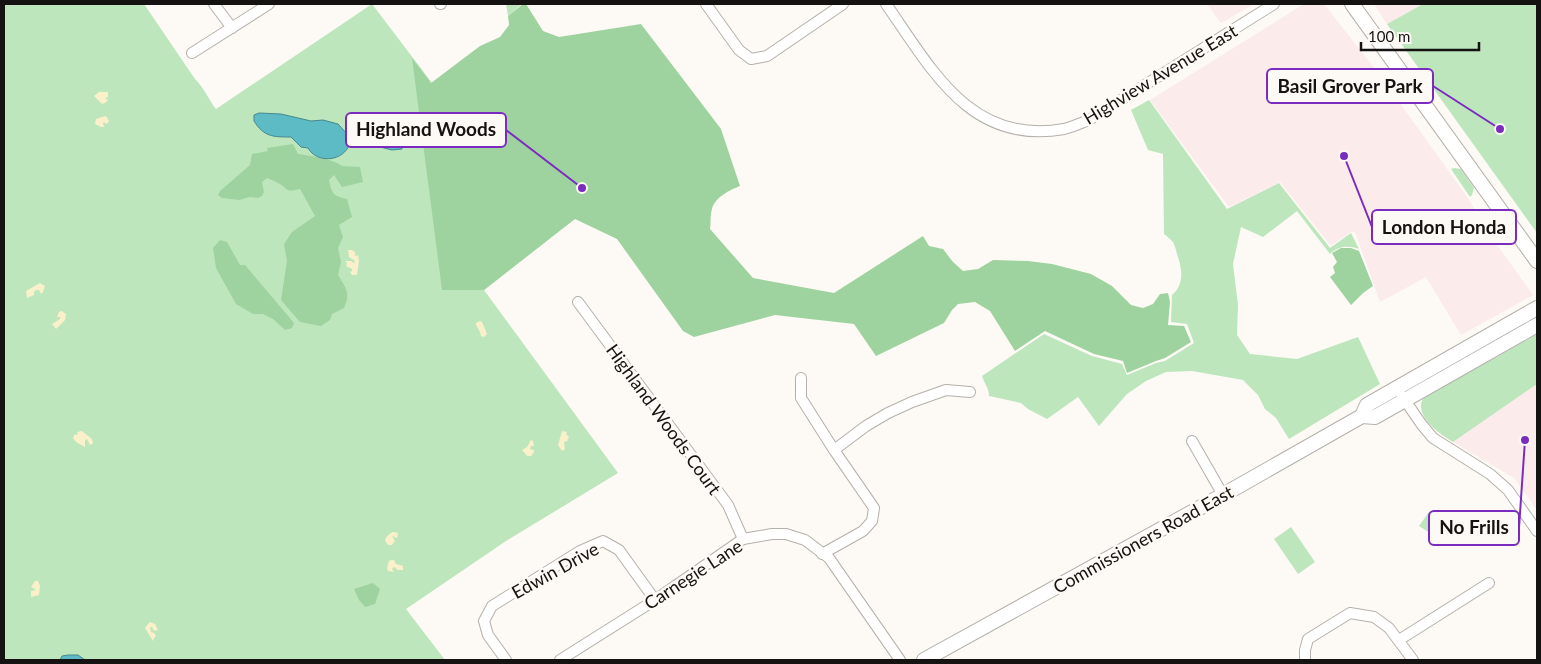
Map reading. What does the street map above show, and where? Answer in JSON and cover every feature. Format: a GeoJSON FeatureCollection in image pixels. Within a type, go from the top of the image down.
{"type":"FeatureCollection","features":[{"type":"Feature","properties":{"kind":"main road"},"geometry":{"type":"LineString","coordinates":[[1352,4],[1537,261]]}},
{"type":"Feature","properties":{"kind":"main road","name":"Commissioners Road East"},"geometry":{"type":"LineString","coordinates":[[1401,394],[1537,308]]}},
{"type":"Feature","properties":{"kind":"main road","name":"Commissioners Road East"},"geometry":{"type":"LineString","coordinates":[[924,660],[1362,416],[1368,405],[1401,394],[1537,325]]}},
{"type":"Feature","properties":{"kind":"street"},"geometry":{"type":"LineString","coordinates":[[214,4],[232,28]]}},
{"type":"Feature","properties":{"kind":"street"},"geometry":{"type":"LineString","coordinates":[[192,53],[270,4]]}},
{"type":"Feature","properties":{"kind":"street"},"geometry":{"type":"LineString","coordinates":[[706,4],[740,50],[751,59],[767,56],[843,4]]}},
{"type":"Feature","properties":{"kind":"street","name":"Highview Avenue East"},"geometry":{"type":"LineString","coordinates":[[886,4],[936,74],[950,92],[964,105],[999,124],[1014,129],[1040,131],[1064,129],[1089,120],[1274,4]]}},
{"type":"Feature","properties":{"kind":"street","name":"Highland Woods Court"},"geometry":{"type":"LineString","coordinates":[[578,302],[728,505],[743,539]]}},
{"type":"Feature","properties":{"kind":"street"},"geometry":{"type":"LineString","coordinates":[[801,378],[801,398],[874,508],[872,521],[863,531],[822,554]]}},
{"type":"Feature","properties":{"kind":"street"},"geometry":{"type":"LineString","coordinates":[[834,450],[866,426],[912,402],[946,390],[970,392]]}},
{"type":"Feature","properties":{"kind":"street"},"geometry":{"type":"LineString","coordinates":[[1401,394],[1433,438],[1490,474],[1508,490],[1537,531]]}},
{"type":"Feature","properties":{"kind":"street"},"geometry":{"type":"LineString","coordinates":[[1192,441],[1223,495]]}},
{"type":"Feature","properties":{"kind":"street","name":"Carnegie Lane"},"geometry":{"type":"LineString","coordinates":[[560,660],[655,600],[743,539],[772,534],[786,534],[805,540],[829,558],[900,660]]}},
{"type":"Feature","properties":{"kind":"street","name":"Edwin Drive"},"geometry":{"type":"LineString","coordinates":[[506,660],[488,635],[484,621],[492,606],[580,552],[602,541],[619,550],[655,600]]}},
{"type":"Feature","properties":{"kind":"street"},"geometry":{"type":"LineString","coordinates":[[1399,640],[1489,583]]}},
{"type":"Feature","properties":{"kind":"street"},"geometry":{"type":"LineString","coordinates":[[1305,660],[1308,639],[1350,613],[1374,617],[1389,628],[1413,660]]}},
{"type":"Feature","properties":{"kind":"shaded area"},"geometry":{"type":"Polygon","coordinates":[[[1207,4],[1254,4],[1221,23],[1207,4]]]}},
{"type":"Feature","properties":{"kind":"shaded area"},"geometry":{"type":"Polygon","coordinates":[[[1304,4],[1324,4],[1379,74],[1468,198],[1477,217],[1533,295],[1461,335],[1426,277],[1380,302],[1355,232],[1351,232],[1331,246],[1280,182],[1229,207],[1150,100],[1304,4]]]}},
{"type":"Feature","properties":{"kind":"shaded area"},"geometry":{"type":"Polygon","coordinates":[[[1374,4],[1423,4],[1387,24],[1374,4]]]}},
{"type":"Feature","properties":{"kind":"shaded area"},"geometry":{"type":"Polygon","coordinates":[[[1537,384],[1537,510],[1514,478],[1453,442],[1537,384]]]}},
{"type":"Feature","properties":{"kind":"green space"},"geometry":{"type":"Polygon","coordinates":[[[4,4],[144,4],[216,109],[372,4],[550,238],[484,290],[618,473],[506,541],[406,609],[445,660],[4,660],[4,4]]]}},
{"type":"Feature","properties":{"kind":"green space"},"geometry":{"type":"Polygon","coordinates":[[[506,4],[522,4],[508,16],[506,4]]]}},
{"type":"Feature","properties":{"kind":"green space"},"geometry":{"type":"Polygon","coordinates":[[[523,4],[526,4],[543,31],[559,37],[641,24],[721,129],[740,186],[716,201],[711,211],[710,229],[753,278],[834,293],[923,236],[929,246],[943,249],[963,271],[978,269],[993,260],[1052,264],[1091,274],[1112,286],[1131,305],[1143,308],[1153,304],[1160,294],[1168,293],[1170,302],[1168,325],[1184,326],[1191,342],[1165,358],[1127,373],[1123,361],[1094,354],[1045,331],[1015,351],[990,311],[975,302],[958,304],[944,323],[876,356],[854,324],[775,315],[694,337],[683,331],[617,239],[575,219],[484,290],[442,290],[412,58],[431,83],[480,46],[500,37],[509,25],[508,16],[523,4]]]}},
{"type":"Feature","properties":{"kind":"green space"},"geometry":{"type":"Polygon","coordinates":[[[1423,4],[1537,4],[1537,233],[1387,24],[1423,4]]]}},
{"type":"Feature","properties":{"kind":"green space"},"geometry":{"type":"Polygon","coordinates":[[[1149,100],[1227,209],[1279,183],[1330,248],[1351,233],[1359,249],[1343,247],[1336,249],[1330,254],[1297,211],[1263,237],[1241,227],[1233,264],[1238,305],[1237,335],[1250,354],[1297,359],[1358,337],[1380,384],[1289,439],[1276,418],[1265,409],[1258,395],[1243,380],[1192,371],[1166,372],[1146,381],[1127,394],[1099,426],[1078,397],[1047,419],[1021,403],[989,396],[982,376],[1044,334],[1092,356],[1122,364],[1127,375],[1165,361],[1194,343],[1187,324],[1171,322],[1172,295],[1181,281],[1181,270],[1173,242],[1164,234],[1163,154],[1148,150],[1131,110],[1149,100]]]}},
{"type":"Feature","properties":{"kind":"green space"},"geometry":{"type":"Polygon","coordinates":[[[293,144],[298,154],[328,160],[342,166],[360,167],[363,182],[342,187],[334,175],[329,180],[334,194],[347,199],[352,217],[339,225],[343,237],[338,248],[341,262],[338,275],[347,291],[346,303],[344,308],[332,314],[330,320],[321,326],[300,322],[281,300],[287,261],[284,244],[292,232],[315,216],[300,189],[287,190],[277,182],[267,178],[262,182],[264,192],[258,198],[250,197],[239,200],[222,198],[218,195],[220,191],[250,165],[252,154],[268,151],[267,148],[293,144]]]}},
{"type":"Feature","properties":{"kind":"green space"},"geometry":{"type":"Polygon","coordinates":[[[1451,169],[1461,169],[1474,188],[1470,197],[1451,169]]]}},
{"type":"Feature","properties":{"kind":"green space"},"geometry":{"type":"Polygon","coordinates":[[[220,240],[227,242],[240,265],[245,265],[294,323],[292,328],[285,330],[273,319],[263,314],[253,314],[236,304],[216,268],[213,248],[220,240]]]}},
{"type":"Feature","properties":{"kind":"green space"},"geometry":{"type":"Polygon","coordinates":[[[1341,248],[1351,248],[1359,251],[1373,286],[1351,305],[1330,277],[1335,273],[1333,267],[1337,262],[1332,253],[1341,248]]]}},
{"type":"Feature","properties":{"kind":"green space"},"geometry":{"type":"Polygon","coordinates":[[[1537,334],[1537,384],[1453,442],[1424,417],[1421,404],[1430,392],[1537,334]]]}},
{"type":"Feature","properties":{"kind":"green space"},"geometry":{"type":"Polygon","coordinates":[[[1429,512],[1459,532],[1449,545],[1419,526],[1429,512]]]}},
{"type":"Feature","properties":{"kind":"green space"},"geometry":{"type":"Polygon","coordinates":[[[1291,527],[1315,562],[1298,574],[1274,539],[1291,527]]]}},
{"type":"Feature","properties":{"kind":"green space"},"geometry":{"type":"Polygon","coordinates":[[[373,583],[380,589],[375,604],[365,607],[354,589],[373,583]]]}},
{"type":"Feature","properties":{"kind":"sand"},"geometry":{"type":"Polygon","coordinates":[[[99,92],[108,92],[108,97],[105,98],[108,100],[105,103],[102,104],[94,96],[99,92]]]}},
{"type":"Feature","properties":{"kind":"sand"},"geometry":{"type":"Polygon","coordinates":[[[105,116],[109,122],[103,123],[104,127],[95,124],[96,119],[105,116]]]}},
{"type":"Feature","properties":{"kind":"sand"},"geometry":{"type":"Polygon","coordinates":[[[348,250],[355,252],[355,256],[358,255],[357,275],[352,275],[350,272],[352,269],[346,266],[347,263],[345,261],[354,263],[355,261],[349,257],[348,250]]]}},
{"type":"Feature","properties":{"kind":"sand"},"geometry":{"type":"Polygon","coordinates":[[[40,283],[45,286],[43,292],[41,294],[39,290],[36,290],[34,295],[27,298],[26,291],[40,283]]]}},
{"type":"Feature","properties":{"kind":"sand"},"geometry":{"type":"Polygon","coordinates":[[[62,311],[66,314],[65,320],[56,329],[52,324],[60,319],[60,317],[57,317],[59,312],[62,311]]]}},
{"type":"Feature","properties":{"kind":"sand"},"geometry":{"type":"Polygon","coordinates":[[[480,321],[487,334],[484,337],[481,336],[476,325],[480,321]]]}},
{"type":"Feature","properties":{"kind":"sand"},"geometry":{"type":"Polygon","coordinates":[[[82,431],[92,439],[92,444],[90,445],[87,439],[85,440],[85,447],[76,442],[73,438],[75,434],[77,435],[77,432],[82,431]]]}},
{"type":"Feature","properties":{"kind":"sand"},"geometry":{"type":"Polygon","coordinates":[[[562,431],[567,432],[566,434],[569,437],[564,442],[565,449],[562,451],[558,445],[562,431]]]}},
{"type":"Feature","properties":{"kind":"sand"},"geometry":{"type":"Polygon","coordinates":[[[531,440],[534,446],[531,446],[530,449],[534,450],[534,452],[531,456],[527,456],[522,450],[527,447],[531,440]]]}},
{"type":"Feature","properties":{"kind":"sand"},"geometry":{"type":"Polygon","coordinates":[[[393,532],[398,533],[397,538],[392,536],[395,541],[392,545],[388,545],[385,539],[393,532]]]}},
{"type":"Feature","properties":{"kind":"sand"},"geometry":{"type":"Polygon","coordinates":[[[391,560],[403,566],[403,570],[398,570],[394,567],[392,569],[394,572],[388,571],[387,568],[391,560]]]}},
{"type":"Feature","properties":{"kind":"sand"},"geometry":{"type":"Polygon","coordinates":[[[35,581],[38,581],[40,586],[39,595],[31,597],[31,591],[36,590],[31,587],[35,581]]]}},
{"type":"Feature","properties":{"kind":"sand"},"geometry":{"type":"Polygon","coordinates":[[[150,622],[155,624],[158,630],[154,631],[150,627],[151,632],[156,636],[153,641],[145,628],[150,622]]]}},
{"type":"Feature","properties":{"kind":"water"},"geometry":{"type":"Polygon","coordinates":[[[259,113],[281,114],[311,121],[323,120],[338,124],[348,135],[350,142],[402,147],[402,149],[392,150],[350,143],[342,154],[336,157],[330,159],[318,157],[308,148],[301,147],[291,137],[274,136],[265,133],[254,121],[254,115],[259,113]]]}},
{"type":"Feature","properties":{"kind":"water"},"geometry":{"type":"Polygon","coordinates":[[[78,655],[85,660],[60,660],[62,656],[78,655]]]}},
{"type":"Feature","properties":{"kind":"place","name":"Basil Grover Park"},"geometry":{"type":"Point","coordinates":[1500,129]}},
{"type":"Feature","properties":{"kind":"place","name":"London Honda"},"geometry":{"type":"Point","coordinates":[1344,156]}},
{"type":"Feature","properties":{"kind":"place","name":"Highland Woods"},"geometry":{"type":"Point","coordinates":[582,188]}},
{"type":"Feature","properties":{"kind":"place","name":"No Frills"},"geometry":{"type":"Point","coordinates":[1525,440]}}]}
